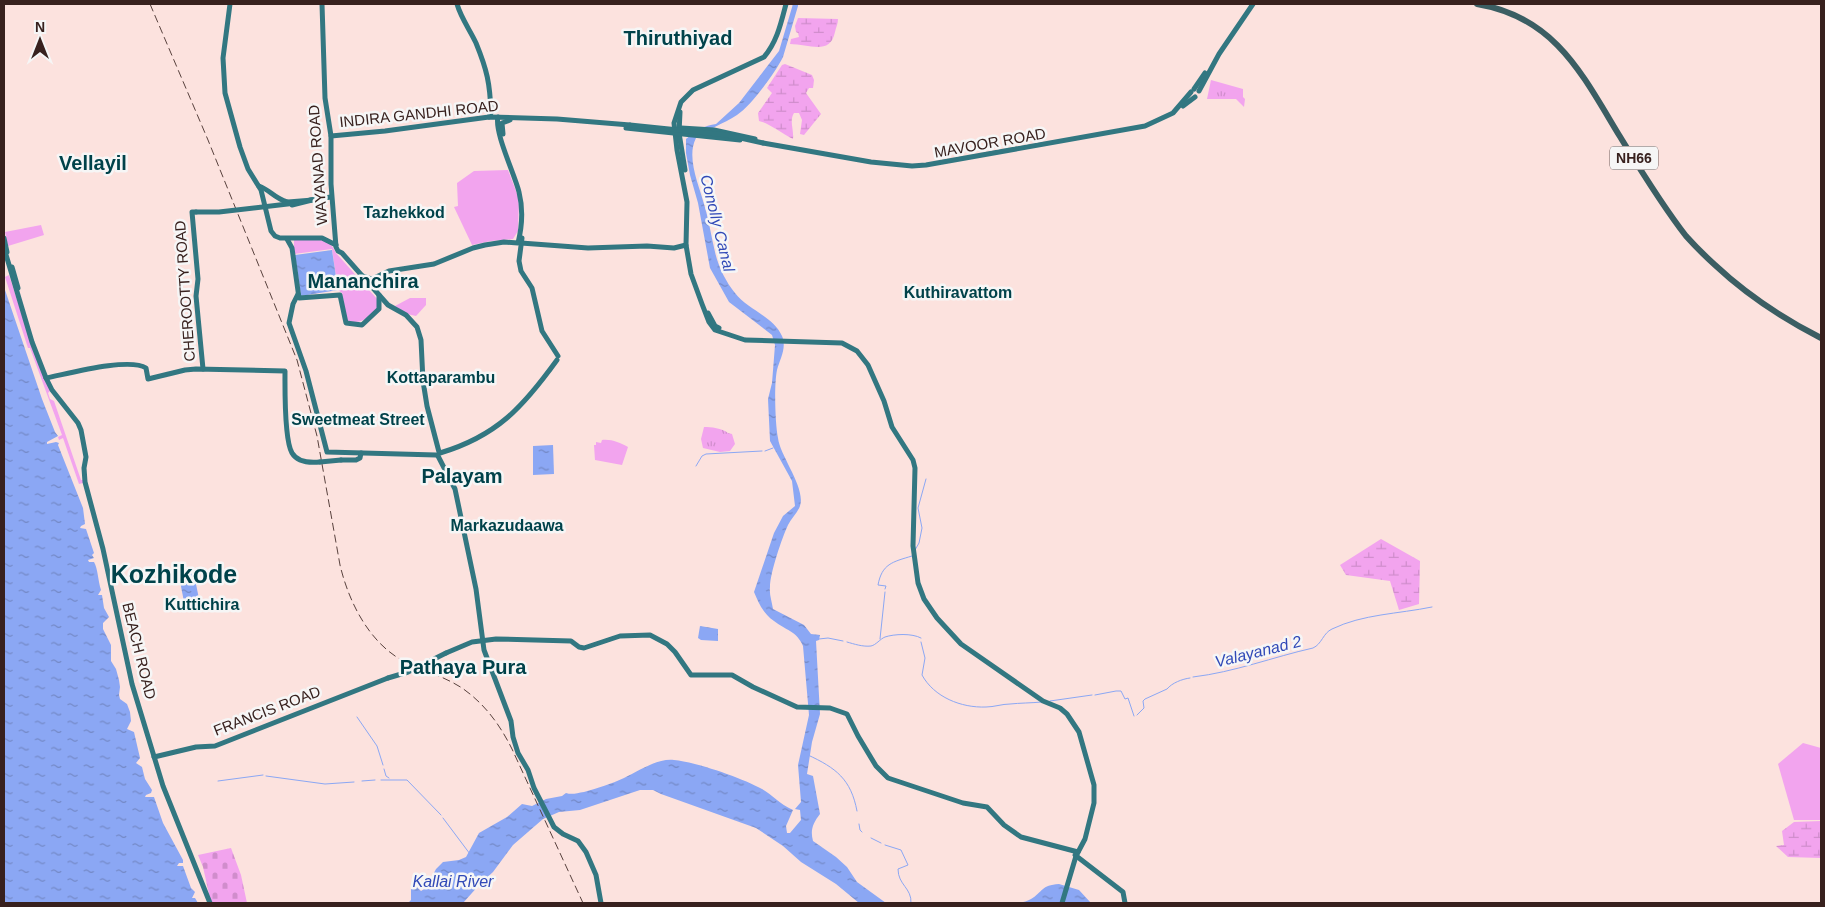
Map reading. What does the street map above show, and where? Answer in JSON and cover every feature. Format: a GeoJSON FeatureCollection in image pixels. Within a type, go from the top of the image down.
{"type":"FeatureCollection","features":[{"type":"Feature","properties":{"kind":"highway","name":"NH66"},"geometry":{"type":"LineString","coordinates":[[1477,4],[1505,11],[1528,22],[1561,47],[1582,73],[1646,178],[1687,238],[1744,291],[1775,313],[1821,338]]}},
{"type":"Feature","properties":{"kind":"highway","name":"NH66"},"geometry":{"type":"LineString","coordinates":[[1494,4],[1510,9],[1534,22],[1556,37],[1574,56],[1651,181],[1691,235],[1719,264],[1777,310],[1821,333]]}},
{"type":"Feature","properties":{"kind":"main road"},"geometry":{"type":"LineString","coordinates":[[230,4],[222,58],[225,93],[240,146],[248,169],[259,186],[272,231],[275,236],[287,239],[296,237],[322,238],[333,235],[335,229]]}},
{"type":"Feature","properties":{"kind":"main road","name":"WAYANAD ROAD"},"geometry":{"type":"LineString","coordinates":[[322,4],[325,98],[331,136],[332,197],[336,245],[338,251],[388,305],[410,321],[419,339],[422,382],[438,456]]}},
{"type":"Feature","properties":{"kind":"main road"},"geometry":{"type":"LineString","coordinates":[[457,4],[464,23],[476,43],[484,62],[490,85],[491,112],[489,118],[495,123],[502,135]]}},
{"type":"Feature","properties":{"kind":"main road"},"geometry":{"type":"LineString","coordinates":[[788,4],[775,45],[766,58],[693,90],[683,99],[677,129],[687,202],[686,245],[691,274],[709,322],[715,330],[745,340],[842,343],[863,357],[874,376],[892,427],[916,468],[913,546],[918,584],[924,599],[937,618],[961,644],[1043,701],[1060,708],[1067,714],[1079,732],[1095,795],[1092,816],[1085,839],[1077,854],[1062,903]]}},
{"type":"Feature","properties":{"kind":"main road","name":"MAVOOR ROAD"},"geometry":{"type":"LineString","coordinates":[[787,147],[879,166],[902,168],[927,167],[1146,128],[1174,115],[1195,97],[1192,96],[1252,4]]}},
{"type":"Feature","properties":{"kind":"main road"},"geometry":{"type":"LineString","coordinates":[[707,84],[687,98],[682,105],[677,129],[687,186],[689,245],[694,274],[708,312],[715,326],[723,332]]}},
{"type":"Feature","properties":{"kind":"main road","name":"MAVOOR ROAD"},"geometry":{"type":"LineString","coordinates":[[630,125],[727,135],[871,162],[912,166],[1145,126],[1173,114],[1195,91]]}},
{"type":"Feature","properties":{"kind":"main road","name":"INDIRA GANDHI ROAD"},"geometry":{"type":"LineString","coordinates":[[331,136],[333,138],[357,137],[489,118],[630,125]]}},
{"type":"Feature","properties":{"kind":"main road"},"geometry":{"type":"LineString","coordinates":[[296,237],[292,248],[298,294],[293,304],[289,323],[316,405],[327,452],[438,456],[469,443],[498,426],[528,399],[557,358],[538,322],[532,292],[519,272],[521,215],[519,192],[498,119]]}},
{"type":"Feature","properties":{"kind":"main road","name":"INDIRA GANDHI ROAD"},"geometry":{"type":"LineString","coordinates":[[498,119],[578,122]]}},
{"type":"Feature","properties":{"kind":"main road"},"geometry":{"type":"LineString","coordinates":[[502,135],[502,123],[510,120]]}},
{"type":"Feature","properties":{"kind":"main road"},"geometry":{"type":"LineString","coordinates":[[578,122],[584,120],[666,127],[677,129],[688,135],[719,137],[787,147]]}},
{"type":"Feature","properties":{"kind":"main road"},"geometry":{"type":"LineString","coordinates":[[578,122],[714,130],[787,147]]}},
{"type":"Feature","properties":{"kind":"main road"},"geometry":{"type":"LineString","coordinates":[[719,137],[723,134],[721,131]]}},
{"type":"Feature","properties":{"kind":"main road"},"geometry":{"type":"LineString","coordinates":[[680,143],[688,135]]}},
{"type":"Feature","properties":{"kind":"main road"},"geometry":{"type":"LineString","coordinates":[[259,186],[263,187],[273,197],[286,202]]}},
{"type":"Feature","properties":{"kind":"main road"},"geometry":{"type":"LineString","coordinates":[[266,207],[286,202],[332,197]]}},
{"type":"Feature","properties":{"kind":"main road"},"geometry":{"type":"LineString","coordinates":[[266,207],[296,205],[312,200]]}},
{"type":"Feature","properties":{"kind":"main road","name":"CHEROOTTY ROAD"},"geometry":{"type":"LineString","coordinates":[[202,369],[196,296],[198,272],[194,212],[219,212],[312,200]]}},
{"type":"Feature","properties":{"kind":"main road","name":"BEACH ROAD"},"geometry":{"type":"LineString","coordinates":[[4,238],[36,350]]}},
{"type":"Feature","properties":{"kind":"main road"},"geometry":{"type":"LineString","coordinates":[[322,238],[336,245]]}},
{"type":"Feature","properties":{"kind":"main road"},"geometry":{"type":"LineString","coordinates":[[287,239],[292,248]]}},
{"type":"Feature","properties":{"kind":"main road"},"geometry":{"type":"LineString","coordinates":[[360,275],[376,278],[389,271],[434,264],[472,248],[500,243],[544,244],[581,248],[648,246],[674,248],[686,245]]}},
{"type":"Feature","properties":{"kind":"main road","name":"BEACH ROAD"},"geometry":{"type":"LineString","coordinates":[[4,248],[12,278],[46,378],[52,390],[74,417],[81,430],[86,457],[84,468],[85,482],[103,549],[128,668],[163,786],[210,903]]}},
{"type":"Feature","properties":{"kind":"main road"},"geometry":{"type":"LineString","coordinates":[[371,287],[376,278]]}},
{"type":"Feature","properties":{"kind":"main road"},"geometry":{"type":"LineString","coordinates":[[298,294],[300,298],[340,295],[345,322],[348,324],[364,324],[379,309],[388,305]]}},
{"type":"Feature","properties":{"kind":"main road"},"geometry":{"type":"LineString","coordinates":[[379,309],[380,295]]}},
{"type":"Feature","properties":{"kind":"main road"},"geometry":{"type":"LineString","coordinates":[[46,378],[108,366],[133,364],[140,364],[146,368],[148,379],[185,370],[202,369],[286,371],[286,412],[292,452],[296,457],[306,462],[348,461],[359,459],[361,453]]}},
{"type":"Feature","properties":{"kind":"main road"},"geometry":{"type":"LineString","coordinates":[[438,456],[455,489],[476,589],[484,650]]}},
{"type":"Feature","properties":{"kind":"main road"},"geometry":{"type":"LineString","coordinates":[[482,634],[486,638],[494,640]]}},
{"type":"Feature","properties":{"kind":"main road","name":"FRANCIS ROAD"},"geometry":{"type":"LineString","coordinates":[[154,756],[196,747],[215,746],[388,678],[408,672],[472,642],[483,640],[571,641],[584,648],[620,636],[650,635],[662,641],[675,652],[692,675],[734,676],[752,687],[797,707],[827,708],[847,714],[876,766],[888,778],[962,802],[987,807],[1004,825],[1021,837],[1069,850],[1077,854]]}},
{"type":"Feature","properties":{"kind":"main road"},"geometry":{"type":"LineString","coordinates":[[484,650],[487,642],[494,640]]}},
{"type":"Feature","properties":{"kind":"main road"},"geometry":{"type":"LineString","coordinates":[[472,642],[480,643],[484,650],[511,721],[518,753],[528,770],[531,782],[551,823],[563,834],[578,841],[586,852],[596,875],[601,903]]}},
{"type":"Feature","properties":{"kind":"main road"},"geometry":{"type":"LineString","coordinates":[[1077,854],[1123,892],[1125,903]]}},
{"type":"Feature","properties":{"kind":"green space"},"geometry":{"type":"Polygon","coordinates":[[[798,18],[838,19],[829,44],[818,47],[790,44],[791,39],[799,37],[795,26],[798,18]]]}},
{"type":"Feature","properties":{"kind":"green space"},"geometry":{"type":"Polygon","coordinates":[[[785,64],[812,75],[814,80],[813,88],[809,88],[806,93],[821,114],[804,135],[800,134],[802,120],[799,113],[794,113],[792,122],[793,139],[759,121],[758,113],[772,93],[767,88],[782,65],[785,64]]]}},
{"type":"Feature","properties":{"kind":"green space"},"geometry":{"type":"Polygon","coordinates":[[[1211,80],[1243,89],[1244,107],[1236,99],[1207,99],[1211,80]]]}},
{"type":"Feature","properties":{"kind":"green space"},"geometry":{"type":"Polygon","coordinates":[[[508,170],[519,199],[518,231],[513,239],[472,245],[454,207],[458,206],[457,183],[474,171],[508,170]]]}},
{"type":"Feature","properties":{"kind":"green space"},"geometry":{"type":"Polygon","coordinates":[[[41,225],[44,235],[8,246],[5,232],[41,225]]]}},
{"type":"Feature","properties":{"kind":"green space"},"geometry":{"type":"Polygon","coordinates":[[[313,238],[329,243],[378,300],[379,307],[361,321],[347,321],[342,293],[338,290],[332,249],[294,254],[294,239],[313,238]]]}},
{"type":"Feature","properties":{"kind":"green space"},"geometry":{"type":"Polygon","coordinates":[[[9,275],[35,355],[50,391],[48,393],[50,399],[54,401],[83,483],[79,484],[63,438],[59,440],[58,437],[62,435],[30,348],[28,348],[5,277],[9,275]]]}},
{"type":"Feature","properties":{"kind":"green space"},"geometry":{"type":"Polygon","coordinates":[[[410,298],[426,298],[426,305],[416,316],[407,314],[395,306],[410,298]]]}},
{"type":"Feature","properties":{"kind":"green space"},"geometry":{"type":"Polygon","coordinates":[[[704,427],[720,429],[732,434],[735,444],[730,451],[720,452],[703,448],[701,439],[704,427]]]}},
{"type":"Feature","properties":{"kind":"green space"},"geometry":{"type":"Polygon","coordinates":[[[602,440],[613,441],[628,447],[622,465],[595,460],[594,445],[596,445],[596,442],[601,443],[602,440]]]}},
{"type":"Feature","properties":{"kind":"green space"},"geometry":{"type":"Polygon","coordinates":[[[1381,539],[1420,561],[1419,604],[1399,610],[1390,581],[1346,575],[1340,565],[1381,539]]]}},
{"type":"Feature","properties":{"kind":"green space"},"geometry":{"type":"Polygon","coordinates":[[[1803,743],[1821,748],[1821,820],[1794,820],[1778,764],[1803,743]]]}},
{"type":"Feature","properties":{"kind":"green space"},"geometry":{"type":"Polygon","coordinates":[[[1821,821],[1821,858],[1788,857],[1776,846],[1784,845],[1782,831],[1794,822],[1821,821]]]}},
{"type":"Feature","properties":{"kind":"green space"},"geometry":{"type":"Polygon","coordinates":[[[231,848],[241,875],[247,903],[211,903],[203,867],[198,855],[231,848]]]}},
{"type":"Feature","properties":{"kind":"water","name":"Kallai River"},"geometry":{"type":"Polygon","coordinates":[[[793,4],[798,4],[798,6],[783,57],[774,72],[743,111],[696,138],[692,154],[716,257],[723,274],[740,299],[773,323],[783,340],[783,349],[775,384],[777,431],[783,454],[796,481],[801,499],[800,506],[788,525],[780,547],[772,573],[770,592],[773,609],[804,625],[811,634],[820,635],[819,640],[816,641],[820,714],[812,742],[807,774],[813,776],[820,814],[813,827],[813,841],[847,867],[857,882],[886,903],[859,903],[836,884],[801,862],[783,846],[756,828],[653,790],[640,790],[580,810],[559,812],[543,819],[513,845],[493,872],[463,903],[408,903],[411,900],[411,885],[415,885],[421,891],[426,888],[436,869],[443,862],[466,857],[479,833],[507,817],[522,804],[532,806],[546,799],[562,796],[566,793],[575,794],[594,789],[661,761],[683,761],[706,767],[762,789],[793,810],[786,826],[787,833],[790,833],[801,820],[800,810],[795,809],[801,802],[798,765],[809,715],[803,646],[794,634],[767,615],[754,592],[774,533],[783,516],[795,506],[792,481],[770,441],[768,399],[772,383],[775,345],[772,335],[729,302],[710,268],[698,203],[686,153],[686,139],[700,129],[716,124],[739,103],[779,51],[793,4]]]}},
{"type":"Feature","properties":{"kind":"water","name":"Mananchira"},"geometry":{"type":"Polygon","coordinates":[[[332,250],[338,290],[301,296],[295,255],[332,250]]]}},
{"type":"Feature","properties":{"kind":"water"},"geometry":{"type":"Polygon","coordinates":[[[4,287],[42,399],[58,436],[47,442],[47,444],[59,443],[58,445],[83,508],[85,524],[80,528],[86,529],[94,553],[92,555],[94,558],[88,560],[89,562],[94,562],[101,590],[98,595],[102,595],[104,608],[109,617],[103,623],[103,629],[111,645],[111,661],[116,669],[119,680],[120,699],[127,704],[130,712],[131,721],[127,729],[134,732],[140,758],[136,763],[142,767],[145,779],[152,790],[145,797],[154,797],[163,823],[183,860],[183,863],[179,863],[177,866],[183,866],[191,888],[195,892],[192,898],[195,898],[198,903],[4,903],[4,287]]]}},
{"type":"Feature","properties":{"kind":"water"},"geometry":{"type":"Polygon","coordinates":[[[553,445],[554,474],[533,475],[533,446],[553,445]]]}},
{"type":"Feature","properties":{"kind":"water","name":"Kuttichira"},"geometry":{"type":"Polygon","coordinates":[[[193,569],[200,604],[185,607],[178,571],[193,569]]]}},
{"type":"Feature","properties":{"kind":"water"},"geometry":{"type":"Polygon","coordinates":[[[700,626],[718,629],[718,641],[701,640],[698,638],[700,626]]]}},
{"type":"Feature","properties":{"kind":"water"},"geometry":{"type":"Polygon","coordinates":[[[1059,884],[1079,890],[1091,903],[1019,903],[1031,899],[1045,887],[1059,884]]]}},
{"type":"Feature","properties":{"kind":"waterway"},"geometry":{"type":"LineString","coordinates":[[765,451],[773,448]]}},
{"type":"Feature","properties":{"kind":"waterway"},"geometry":{"type":"LineString","coordinates":[[696,466],[702,456],[706,454],[762,451]]}},
{"type":"Feature","properties":{"kind":"waterway"},"geometry":{"type":"LineString","coordinates":[[915,550],[919,543],[922,528],[918,508],[926,479]]}},
{"type":"Feature","properties":{"kind":"waterway"},"geometry":{"type":"LineString","coordinates":[[885,589],[886,586],[878,585],[885,568],[894,562],[912,556]]}},
{"type":"Feature","properties":{"kind":"waterway"},"geometry":{"type":"LineString","coordinates":[[880,639],[885,592]]}},
{"type":"Feature","properties":{"kind":"waterway","name":"Valayanad 2"},"geometry":{"type":"LineString","coordinates":[[1193,677],[1239,668],[1313,648],[1332,629],[1356,620],[1432,607]]}},
{"type":"Feature","properties":{"kind":"waterway"},"geometry":{"type":"LineString","coordinates":[[847,642],[868,646],[893,635],[908,635],[921,638]]}},
{"type":"Feature","properties":{"kind":"waterway"},"geometry":{"type":"LineString","coordinates":[[819,639],[828,638],[843,641]]}},
{"type":"Feature","properties":{"kind":"waterway"},"geometry":{"type":"LineString","coordinates":[[921,642],[925,658],[922,675],[927,683],[949,700],[977,707],[1042,702]]}},
{"type":"Feature","properties":{"kind":"waterway","name":"Valayanad 2"},"geometry":{"type":"LineString","coordinates":[[1137,715],[1144,708],[1143,701],[1145,699],[1177,682],[1190,678]]}},
{"type":"Feature","properties":{"kind":"waterway","name":"Valayanad 2"},"geometry":{"type":"LineString","coordinates":[[1095,695],[1121,691],[1125,699],[1128,698],[1134,716]]}},
{"type":"Feature","properties":{"kind":"waterway"},"geometry":{"type":"LineString","coordinates":[[1050,701],[1092,695]]}},
{"type":"Feature","properties":{"kind":"waterway","name":"Kuttichira"},"geometry":{"type":"LineString","coordinates":[[357,717],[377,746],[383,765]]}},
{"type":"Feature","properties":{"kind":"waterway"},"geometry":{"type":"LineString","coordinates":[[808,755],[827,765],[841,776],[851,791],[857,811]]}},
{"type":"Feature","properties":{"kind":"waterway","name":"Kuttichira"},"geometry":{"type":"LineString","coordinates":[[384,769],[386,776],[389,778]]}},
{"type":"Feature","properties":{"kind":"waterway"},"geometry":{"type":"LineString","coordinates":[[218,781],[263,775]]}},
{"type":"Feature","properties":{"kind":"waterway"},"geometry":{"type":"LineString","coordinates":[[266,776],[325,784],[354,782]]}},
{"type":"Feature","properties":{"kind":"waterway"},"geometry":{"type":"LineString","coordinates":[[362,781],[375,780]]}},
{"type":"Feature","properties":{"kind":"waterway","name":"Kuttichira"},"geometry":{"type":"LineString","coordinates":[[381,780],[407,780],[441,815]]}},
{"type":"Feature","properties":{"kind":"waterway"},"geometry":{"type":"LineString","coordinates":[[443,818],[470,854]]}},
{"type":"Feature","properties":{"kind":"waterway"},"geometry":{"type":"LineString","coordinates":[[859,824],[862,832]]}},
{"type":"Feature","properties":{"kind":"waterway"},"geometry":{"type":"LineString","coordinates":[[871,838],[881,843]]}},
{"type":"Feature","properties":{"kind":"waterway"},"geometry":{"type":"LineString","coordinates":[[885,845],[901,850],[908,865],[898,869],[900,879],[911,898],[911,903]]}},
{"type":"Feature","properties":{"kind":"railway"},"geometry":{"type":"LineString","coordinates":[[150,4],[208,140],[297,360],[317,436],[340,565],[355,608],[372,634],[394,655],[407,663],[442,677],[462,688],[478,701],[491,716],[512,749],[583,903]]}},
{"type":"Feature","properties":{"kind":"district","name":"Thiruthiyad"},"geometry":{"type":"Point","coordinates":[678,38]}},
{"type":"Feature","properties":{"kind":"district","name":"Vellayil"},"geometry":{"type":"Point","coordinates":[93,163]}},
{"type":"Feature","properties":{"kind":"district","name":"Tazhekkod"},"geometry":{"type":"Point","coordinates":[404,212]}},
{"type":"Feature","properties":{"kind":"district","name":"Mananchira"},"geometry":{"type":"Point","coordinates":[363,281]}},
{"type":"Feature","properties":{"kind":"district","name":"Kuthiravattom"},"geometry":{"type":"Point","coordinates":[958,292]}},
{"type":"Feature","properties":{"kind":"district","name":"Kottaparambu"},"geometry":{"type":"Point","coordinates":[441,377]}},
{"type":"Feature","properties":{"kind":"district","name":"Sweetmeat Street"},"geometry":{"type":"Point","coordinates":[358,419]}},
{"type":"Feature","properties":{"kind":"district","name":"Palayam"},"geometry":{"type":"Point","coordinates":[462,476]}},
{"type":"Feature","properties":{"kind":"district","name":"Markazudaawa"},"geometry":{"type":"Point","coordinates":[507,525]}},
{"type":"Feature","properties":{"kind":"district","name":"Kozhikode"},"geometry":{"type":"Point","coordinates":[174,574]}},
{"type":"Feature","properties":{"kind":"district","name":"Kuttichira"},"geometry":{"type":"Point","coordinates":[202,604]}},
{"type":"Feature","properties":{"kind":"district","name":"Pathaya Pura"},"geometry":{"type":"Point","coordinates":[463,667]}},
{"type":"Feature","properties":{"kind":"water label","name":"Conolly Canal"},"geometry":{"type":"Point","coordinates":[718,223]}}]}
